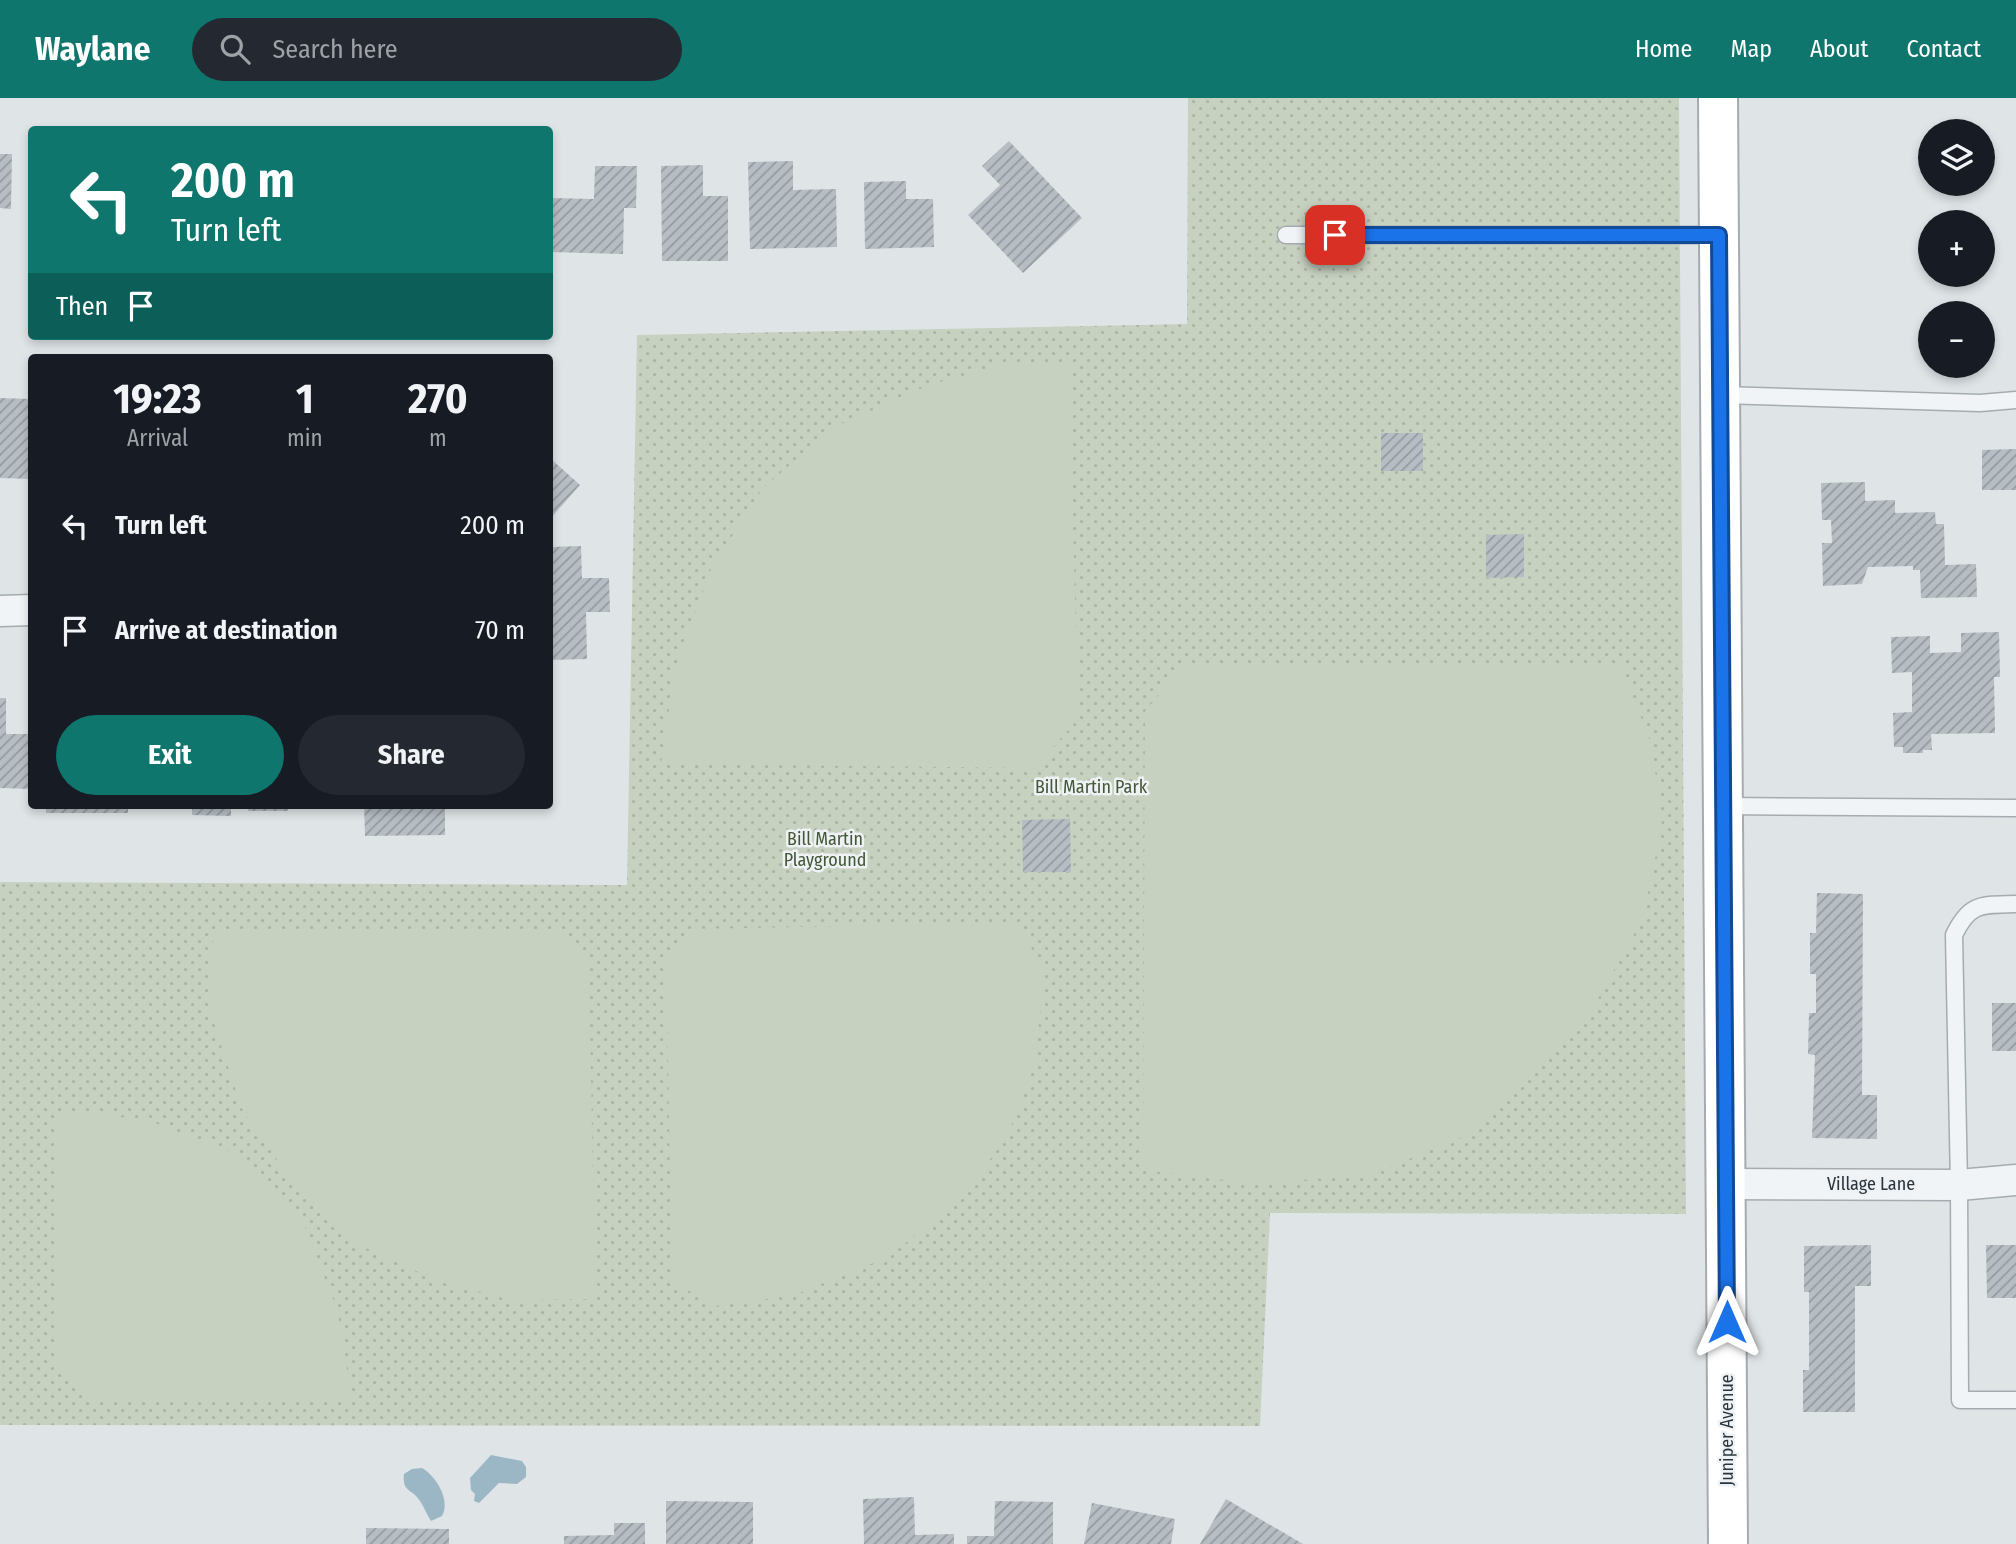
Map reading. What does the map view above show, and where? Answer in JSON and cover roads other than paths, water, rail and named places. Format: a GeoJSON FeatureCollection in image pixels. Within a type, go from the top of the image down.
{"type":"FeatureCollection","features":[{"type":"Feature","properties":{"kind":"street","name":"Juniper Avenue"},"geometry":{"type":"LineString","coordinates":[[1718,98],[1728,1544]]}},
{"type":"Feature","properties":{"kind":"street"},"geometry":{"type":"LineString","coordinates":[[0,611],[28,610]]}},
{"type":"Feature","properties":{"kind":"street","name":"Village Lane"},"geometry":{"type":"LineString","coordinates":[[1726,1184],[1959,1185],[2016,1180]]}},
{"type":"Feature","properties":{"kind":"lane"},"geometry":{"type":"LineString","coordinates":[[1286,235],[1719,235]]}},
{"type":"Feature","properties":{"kind":"lane"},"geometry":{"type":"LineString","coordinates":[[1720,395],[1980,403],[2016,400]]}},
{"type":"Feature","properties":{"kind":"lane"},"geometry":{"type":"LineString","coordinates":[[1723,806],[2016,808]]}},
{"type":"Feature","properties":{"kind":"lane"},"geometry":{"type":"LineString","coordinates":[[2016,904],[1985,905],[1964,915],[1954,935],[1960,1400],[2016,1400]]}},
{"type":"Feature","properties":{"kind":"water"},"geometry":{"type":"Polygon","coordinates":[[[491,1455],[522,1461],[526,1467],[526,1477],[517,1484],[499,1483],[479,1503],[474,1501],[475,1494],[471,1490],[470,1478],[491,1455]]]}},
{"type":"Feature","properties":{"kind":"water"},"geometry":{"type":"Polygon","coordinates":[[[422,1468],[437,1482],[445,1503],[442,1516],[431,1521],[420,1501],[406,1487],[404,1480],[404,1474],[412,1469],[422,1468]]]}},
{"type":"Feature","properties":{"kind":"park label","name":"Bill Martin Park"},"geometry":{"type":"Point","coordinates":[1091,787]}},
{"type":"Feature","properties":{"kind":"park label","name":"Bill Martin Playground"},"geometry":{"type":"Point","coordinates":[825,849]}}]}
